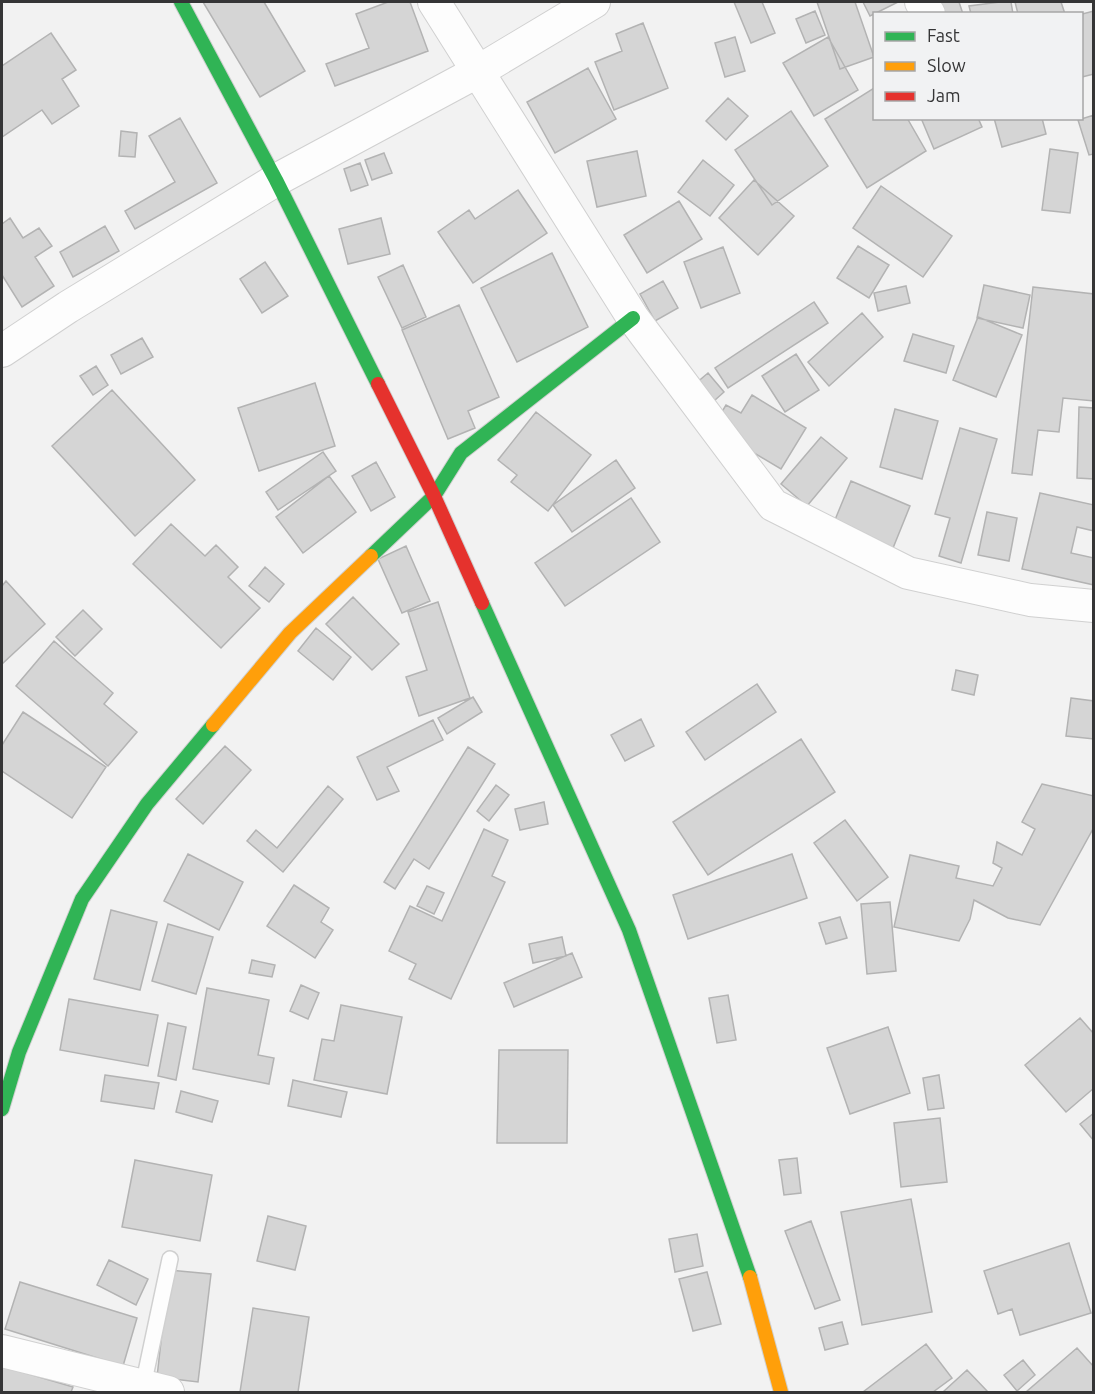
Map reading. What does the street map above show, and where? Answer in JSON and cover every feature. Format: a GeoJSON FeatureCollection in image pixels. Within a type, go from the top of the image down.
{"type":"FeatureCollection","features":[{"type":"Feature","properties":{"kind":"main road"},"geometry":{"type":"LineString","coordinates":[[181,2],[276,180],[434,496],[629,930],[745,1259],[781,1392]]}},
{"type":"Feature","properties":{"kind":"main road"},"geometry":{"type":"LineString","coordinates":[[2,1109],[20,1052],[81,899],[147,804],[290,633],[434,496],[461,453],[633,318]]}},
{"type":"Feature","properties":{"kind":"street"},"geometry":{"type":"LineString","coordinates":[[434,2],[633,318],[773,505],[908,573],[1030,600],[1094,606]]}},
{"type":"Feature","properties":{"kind":"street"},"geometry":{"type":"LineString","coordinates":[[2,351],[68,307],[276,180],[477,72],[594,2]]}},
{"type":"Feature","properties":{"kind":"street"},"geometry":{"type":"LineString","coordinates":[[2,1351],[156,1389]]}},
{"type":"Feature","properties":{"kind":"lane"},"geometry":{"type":"LineString","coordinates":[[156,1389],[170,1259]]}},
{"type":"Feature","properties":{"kind":"building"},"geometry":{"type":"Polygon","coordinates":[[[203,2],[264,2],[305,71],[260,97],[203,2]]]}},
{"type":"Feature","properties":{"kind":"building"},"geometry":{"type":"Polygon","coordinates":[[[388,2],[410,2],[428,51],[335,86],[326,64],[369,48],[356,14],[388,2]]]}},
{"type":"Feature","properties":{"kind":"building"},"geometry":{"type":"Polygon","coordinates":[[[734,2],[762,2],[775,33],[751,43],[734,2]]]}},
{"type":"Feature","properties":{"kind":"building"},"geometry":{"type":"Polygon","coordinates":[[[817,2],[855,2],[873,54],[873,57],[840,69],[817,2]]]}},
{"type":"Feature","properties":{"kind":"building"},"geometry":{"type":"Polygon","coordinates":[[[863,2],[898,2],[878,12],[873,12],[870,16],[863,2]]]}},
{"type":"Feature","properties":{"kind":"building"},"geometry":{"type":"Polygon","coordinates":[[[937,2],[959,2],[962,12],[940,12],[937,2]]]}},
{"type":"Feature","properties":{"kind":"building"},"geometry":{"type":"Polygon","coordinates":[[[1011,2],[1013,12],[970,12],[969,6],[1011,2]]]}},
{"type":"Feature","properties":{"kind":"building"},"geometry":{"type":"Polygon","coordinates":[[[1015,2],[1061,2],[1064,12],[1018,12],[1015,2]]]}},
{"type":"Feature","properties":{"kind":"building"},"geometry":{"type":"Polygon","coordinates":[[[815,11],[825,35],[806,43],[796,19],[815,11]]]}},
{"type":"Feature","properties":{"kind":"building"},"geometry":{"type":"Polygon","coordinates":[[[1094,11],[1094,74],[1083,77],[1083,14],[1094,11]]]}},
{"type":"Feature","properties":{"kind":"building"},"geometry":{"type":"Polygon","coordinates":[[[643,23],[668,88],[614,110],[595,62],[622,51],[616,34],[643,23]]]}},
{"type":"Feature","properties":{"kind":"building"},"geometry":{"type":"Polygon","coordinates":[[[51,33],[76,70],[62,79],[79,106],[52,124],[42,110],[2,137],[2,66],[51,33]]]}},
{"type":"Feature","properties":{"kind":"building"},"geometry":{"type":"Polygon","coordinates":[[[735,37],[745,71],[725,77],[715,43],[735,37]]]}},
{"type":"Feature","properties":{"kind":"building"},"geometry":{"type":"Polygon","coordinates":[[[828,37],[858,90],[814,116],[783,63],[828,37]]]}},
{"type":"Feature","properties":{"kind":"building"},"geometry":{"type":"Polygon","coordinates":[[[588,68],[616,119],[555,153],[527,102],[588,68]]]}},
{"type":"Feature","properties":{"kind":"building"},"geometry":{"type":"Polygon","coordinates":[[[873,89],[873,120],[908,120],[926,151],[867,188],[825,119],[873,89]]]}},
{"type":"Feature","properties":{"kind":"building"},"geometry":{"type":"Polygon","coordinates":[[[728,98],[748,116],[726,140],[706,121],[728,98]]]}},
{"type":"Feature","properties":{"kind":"building"},"geometry":{"type":"Polygon","coordinates":[[[791,111],[828,166],[772,205],[735,150],[791,111]]]}},
{"type":"Feature","properties":{"kind":"building"},"geometry":{"type":"Polygon","coordinates":[[[1094,115],[1094,154],[1089,155],[1078,120],[1094,115]]]}},
{"type":"Feature","properties":{"kind":"building"},"geometry":{"type":"Polygon","coordinates":[[[180,118],[217,183],[135,229],[125,211],[175,182],[149,136],[180,118]]]}},
{"type":"Feature","properties":{"kind":"building"},"geometry":{"type":"Polygon","coordinates":[[[922,120],[979,120],[982,127],[934,149],[922,120]]]}},
{"type":"Feature","properties":{"kind":"building"},"geometry":{"type":"Polygon","coordinates":[[[995,120],[1042,120],[1046,134],[1002,147],[995,120]]]}},
{"type":"Feature","properties":{"kind":"building"},"geometry":{"type":"Polygon","coordinates":[[[121,131],[137,133],[135,157],[119,156],[121,131]]]}},
{"type":"Feature","properties":{"kind":"building"},"geometry":{"type":"Polygon","coordinates":[[[1050,149],[1078,153],[1070,213],[1042,210],[1050,149]]]}},
{"type":"Feature","properties":{"kind":"building"},"geometry":{"type":"Polygon","coordinates":[[[637,151],[646,196],[597,207],[587,161],[637,151]]]}},
{"type":"Feature","properties":{"kind":"building"},"geometry":{"type":"Polygon","coordinates":[[[384,153],[392,173],[372,180],[365,160],[384,153]]]}},
{"type":"Feature","properties":{"kind":"building"},"geometry":{"type":"Polygon","coordinates":[[[703,160],[734,185],[710,216],[678,192],[703,160]]]}},
{"type":"Feature","properties":{"kind":"building"},"geometry":{"type":"Polygon","coordinates":[[[360,163],[368,185],[351,191],[344,169],[360,163]]]}},
{"type":"Feature","properties":{"kind":"building"},"geometry":{"type":"Polygon","coordinates":[[[754,180],[794,216],[758,255],[719,218],[754,180]]]}},
{"type":"Feature","properties":{"kind":"building"},"geometry":{"type":"Polygon","coordinates":[[[881,186],[952,236],[923,277],[853,228],[881,186]]]}},
{"type":"Feature","properties":{"kind":"building"},"geometry":{"type":"Polygon","coordinates":[[[518,190],[547,233],[473,283],[438,232],[469,210],[475,219],[518,190]]]}},
{"type":"Feature","properties":{"kind":"building"},"geometry":{"type":"Polygon","coordinates":[[[679,201],[702,239],[647,273],[624,235],[679,201]]]}},
{"type":"Feature","properties":{"kind":"building"},"geometry":{"type":"Polygon","coordinates":[[[10,218],[23,238],[39,228],[52,246],[35,257],[54,286],[22,307],[2,275],[2,224],[10,218]]]}},
{"type":"Feature","properties":{"kind":"building"},"geometry":{"type":"Polygon","coordinates":[[[381,218],[390,254],[348,264],[339,229],[381,218]]]}},
{"type":"Feature","properties":{"kind":"building"},"geometry":{"type":"Polygon","coordinates":[[[105,226],[119,251],[73,277],[60,252],[105,226]]]}},
{"type":"Feature","properties":{"kind":"building"},"geometry":{"type":"Polygon","coordinates":[[[858,246],[889,265],[869,298],[837,278],[858,246]]]}},
{"type":"Feature","properties":{"kind":"building"},"geometry":{"type":"Polygon","coordinates":[[[723,247],[740,293],[701,308],[684,262],[723,247]]]}},
{"type":"Feature","properties":{"kind":"building"},"geometry":{"type":"Polygon","coordinates":[[[552,253],[588,327],[517,362],[481,288],[552,253]]]}},
{"type":"Feature","properties":{"kind":"building"},"geometry":{"type":"Polygon","coordinates":[[[265,262],[288,296],[262,313],[240,279],[265,262]]]}},
{"type":"Feature","properties":{"kind":"building"},"geometry":{"type":"Polygon","coordinates":[[[403,265],[426,317],[402,328],[378,277],[403,265]]]}},
{"type":"Feature","properties":{"kind":"building"},"geometry":{"type":"Polygon","coordinates":[[[663,281],[678,308],[655,321],[640,294],[663,281]]]}},
{"type":"Feature","properties":{"kind":"building"},"geometry":{"type":"Polygon","coordinates":[[[984,285],[1030,295],[1023,328],[977,318],[984,285]]]}},
{"type":"Feature","properties":{"kind":"building"},"geometry":{"type":"Polygon","coordinates":[[[906,286],[910,303],[878,311],[874,293],[906,286]]]}},
{"type":"Feature","properties":{"kind":"building"},"geometry":{"type":"Polygon","coordinates":[[[1033,287],[1094,294],[1094,401],[1063,398],[1059,432],[1038,430],[1032,475],[1012,473],[1033,287]]]}},
{"type":"Feature","properties":{"kind":"building"},"geometry":{"type":"Polygon","coordinates":[[[814,302],[828,323],[728,388],[715,368],[814,302]]]}},
{"type":"Feature","properties":{"kind":"building"},"geometry":{"type":"Polygon","coordinates":[[[459,305],[499,397],[468,411],[475,428],[448,439],[402,330],[459,305]]]}},
{"type":"Feature","properties":{"kind":"building"},"geometry":{"type":"Polygon","coordinates":[[[862,313],[883,337],[829,386],[808,362],[862,313]]]}},
{"type":"Feature","properties":{"kind":"building"},"geometry":{"type":"Polygon","coordinates":[[[978,317],[1022,335],[996,397],[953,380],[978,317]]]}},
{"type":"Feature","properties":{"kind":"building"},"geometry":{"type":"Polygon","coordinates":[[[913,334],[954,346],[946,373],[904,361],[913,334]]]}},
{"type":"Feature","properties":{"kind":"building"},"geometry":{"type":"Polygon","coordinates":[[[142,338],[153,357],[121,374],[111,355],[142,338]]]}},
{"type":"Feature","properties":{"kind":"building"},"geometry":{"type":"Polygon","coordinates":[[[796,354],[819,390],[785,412],[762,376],[796,354]]]}},
{"type":"Feature","properties":{"kind":"building"},"geometry":{"type":"Polygon","coordinates":[[[96,366],[108,385],[93,395],[80,376],[96,366]]]}},
{"type":"Feature","properties":{"kind":"building"},"geometry":{"type":"Polygon","coordinates":[[[708,373],[724,392],[705,409],[688,390],[708,373]]]}},
{"type":"Feature","properties":{"kind":"building"},"geometry":{"type":"Polygon","coordinates":[[[315,383],[335,446],[259,471],[238,408],[315,383]]]}},
{"type":"Feature","properties":{"kind":"building"},"geometry":{"type":"Polygon","coordinates":[[[112,390],[195,480],[135,536],[52,446],[112,390]]]}},
{"type":"Feature","properties":{"kind":"building"},"geometry":{"type":"Polygon","coordinates":[[[752,395],[806,428],[781,469],[712,428],[726,405],[741,413],[752,395]]]}},
{"type":"Feature","properties":{"kind":"building"},"geometry":{"type":"Polygon","coordinates":[[[1079,407],[1094,408],[1094,479],[1077,478],[1079,407]]]}},
{"type":"Feature","properties":{"kind":"building"},"geometry":{"type":"Polygon","coordinates":[[[895,409],[938,421],[922,479],[880,467],[895,409]]]}},
{"type":"Feature","properties":{"kind":"building"},"geometry":{"type":"Polygon","coordinates":[[[536,412],[591,455],[548,511],[511,482],[517,475],[498,460],[536,412]]]}},
{"type":"Feature","properties":{"kind":"building"},"geometry":{"type":"Polygon","coordinates":[[[960,428],[997,439],[961,563],[939,556],[950,518],[935,514],[960,428]]]}},
{"type":"Feature","properties":{"kind":"building"},"geometry":{"type":"Polygon","coordinates":[[[821,437],[847,458],[807,506],[781,484],[821,437]]]}},
{"type":"Feature","properties":{"kind":"building"},"geometry":{"type":"Polygon","coordinates":[[[323,452],[336,471],[278,510],[266,492],[323,452]]]}},
{"type":"Feature","properties":{"kind":"building"},"geometry":{"type":"Polygon","coordinates":[[[616,460],[635,488],[572,532],[553,505],[616,460]]]}},
{"type":"Feature","properties":{"kind":"building"},"geometry":{"type":"Polygon","coordinates":[[[376,462],[395,497],[371,511],[352,476],[376,462]]]}},
{"type":"Feature","properties":{"kind":"building"},"geometry":{"type":"Polygon","coordinates":[[[329,476],[356,512],[303,553],[276,517],[329,476]]]}},
{"type":"Feature","properties":{"kind":"building"},"geometry":{"type":"Polygon","coordinates":[[[851,481],[910,506],[891,553],[832,527],[851,481]]]}},
{"type":"Feature","properties":{"kind":"building"},"geometry":{"type":"Polygon","coordinates":[[[1040,493],[1094,505],[1094,531],[1077,527],[1071,553],[1094,558],[1094,585],[1022,569],[1040,493]]]}},
{"type":"Feature","properties":{"kind":"building"},"geometry":{"type":"Polygon","coordinates":[[[631,498],[660,542],[565,606],[535,563],[631,498]]]}},
{"type":"Feature","properties":{"kind":"building"},"geometry":{"type":"Polygon","coordinates":[[[987,512],[1017,518],[1009,561],[978,555],[987,512]]]}},
{"type":"Feature","properties":{"kind":"building"},"geometry":{"type":"Polygon","coordinates":[[[171,524],[205,556],[216,545],[238,567],[228,577],[260,608],[221,648],[133,564],[171,524]]]}},
{"type":"Feature","properties":{"kind":"building"},"geometry":{"type":"Polygon","coordinates":[[[406,546],[430,601],[402,613],[378,559],[406,546]]]}},
{"type":"Feature","properties":{"kind":"building"},"geometry":{"type":"Polygon","coordinates":[[[265,567],[284,584],[269,602],[249,586],[265,567]]]}},
{"type":"Feature","properties":{"kind":"building"},"geometry":{"type":"Polygon","coordinates":[[[6,581],[45,624],[2,664],[2,586],[6,581]]]}},
{"type":"Feature","properties":{"kind":"building"},"geometry":{"type":"Polygon","coordinates":[[[353,597],[399,644],[372,670],[326,624],[353,597]]]}},
{"type":"Feature","properties":{"kind":"building"},"geometry":{"type":"Polygon","coordinates":[[[438,602],[470,698],[419,716],[406,677],[427,670],[408,612],[438,602]]]}},
{"type":"Feature","properties":{"kind":"building"},"geometry":{"type":"Polygon","coordinates":[[[83,610],[102,629],[75,656],[56,637],[83,610]]]}},
{"type":"Feature","properties":{"kind":"building"},"geometry":{"type":"Polygon","coordinates":[[[316,628],[351,657],[333,680],[298,651],[316,628]]]}},
{"type":"Feature","properties":{"kind":"building"},"geometry":{"type":"Polygon","coordinates":[[[54,641],[113,693],[104,704],[137,732],[108,766],[16,686],[54,641]]]}},
{"type":"Feature","properties":{"kind":"building"},"geometry":{"type":"Polygon","coordinates":[[[956,670],[978,675],[974,695],[952,690],[956,670]]]}},
{"type":"Feature","properties":{"kind":"building"},"geometry":{"type":"Polygon","coordinates":[[[757,684],[776,712],[705,760],[686,732],[757,684]]]}},
{"type":"Feature","properties":{"kind":"building"},"geometry":{"type":"Polygon","coordinates":[[[473,697],[482,712],[447,734],[438,718],[473,697]]]}},
{"type":"Feature","properties":{"kind":"building"},"geometry":{"type":"Polygon","coordinates":[[[1071,698],[1094,701],[1094,739],[1066,736],[1071,698]]]}},
{"type":"Feature","properties":{"kind":"building"},"geometry":{"type":"Polygon","coordinates":[[[23,712],[106,767],[72,818],[2,771],[2,745],[23,712]]]}},
{"type":"Feature","properties":{"kind":"building"},"geometry":{"type":"Polygon","coordinates":[[[641,719],[654,746],[625,761],[611,735],[641,719]]]}},
{"type":"Feature","properties":{"kind":"building"},"geometry":{"type":"Polygon","coordinates":[[[433,720],[443,740],[387,767],[399,791],[377,800],[357,757],[433,720]]]}},
{"type":"Feature","properties":{"kind":"building"},"geometry":{"type":"Polygon","coordinates":[[[801,739],[835,792],[708,875],[673,822],[801,739]]]}},
{"type":"Feature","properties":{"kind":"building"},"geometry":{"type":"Polygon","coordinates":[[[225,746],[251,770],[203,824],[176,799],[225,746]]]}},
{"type":"Feature","properties":{"kind":"building"},"geometry":{"type":"Polygon","coordinates":[[[468,747],[495,764],[429,869],[414,859],[395,889],[384,882],[468,747]]]}},
{"type":"Feature","properties":{"kind":"building"},"geometry":{"type":"Polygon","coordinates":[[[1042,784],[1094,796],[1094,827],[1040,925],[1008,918],[974,900],[970,919],[959,941],[894,927],[910,855],[959,866],[956,878],[993,886],[1002,868],[993,863],[997,842],[1022,855],[1035,829],[1022,822],[1042,784]]]}},
{"type":"Feature","properties":{"kind":"building"},"geometry":{"type":"Polygon","coordinates":[[[496,785],[509,795],[489,821],[477,811],[496,785]]]}},
{"type":"Feature","properties":{"kind":"building"},"geometry":{"type":"Polygon","coordinates":[[[328,786],[343,799],[283,872],[247,841],[256,830],[277,848],[328,786]]]}},
{"type":"Feature","properties":{"kind":"building"},"geometry":{"type":"Polygon","coordinates":[[[544,802],[548,824],[520,830],[515,809],[544,802]]]}},
{"type":"Feature","properties":{"kind":"building"},"geometry":{"type":"Polygon","coordinates":[[[845,820],[888,877],[857,901],[814,843],[845,820]]]}},
{"type":"Feature","properties":{"kind":"building"},"geometry":{"type":"Polygon","coordinates":[[[484,829],[508,840],[492,876],[505,882],[451,999],[409,979],[416,964],[389,951],[410,906],[442,921],[484,829]]]}},
{"type":"Feature","properties":{"kind":"building"},"geometry":{"type":"Polygon","coordinates":[[[188,854],[243,882],[219,930],[164,901],[188,854]]]}},
{"type":"Feature","properties":{"kind":"building"},"geometry":{"type":"Polygon","coordinates":[[[792,854],[807,898],[688,939],[673,895],[792,854]]]}},
{"type":"Feature","properties":{"kind":"building"},"geometry":{"type":"Polygon","coordinates":[[[294,885],[329,908],[321,922],[333,930],[315,958],[267,926],[294,885]]]}},
{"type":"Feature","properties":{"kind":"building"},"geometry":{"type":"Polygon","coordinates":[[[427,886],[444,893],[434,914],[417,906],[427,886]]]}},
{"type":"Feature","properties":{"kind":"building"},"geometry":{"type":"Polygon","coordinates":[[[890,902],[896,971],[867,974],[861,904],[890,902]]]}},
{"type":"Feature","properties":{"kind":"building"},"geometry":{"type":"Polygon","coordinates":[[[111,910],[157,922],[140,990],[94,979],[111,910]]]}},
{"type":"Feature","properties":{"kind":"building"},"geometry":{"type":"Polygon","coordinates":[[[840,917],[847,938],[826,944],[819,923],[840,917]]]}},
{"type":"Feature","properties":{"kind":"building"},"geometry":{"type":"Polygon","coordinates":[[[168,924],[213,937],[196,994],[152,981],[168,924]]]}},
{"type":"Feature","properties":{"kind":"building"},"geometry":{"type":"Polygon","coordinates":[[[562,937],[566,956],[533,963],[529,944],[562,937]]]}},
{"type":"Feature","properties":{"kind":"building"},"geometry":{"type":"Polygon","coordinates":[[[572,953],[582,977],[514,1007],[504,983],[572,953]]]}},
{"type":"Feature","properties":{"kind":"building"},"geometry":{"type":"Polygon","coordinates":[[[252,960],[275,965],[272,977],[249,973],[252,960]]]}},
{"type":"Feature","properties":{"kind":"building"},"geometry":{"type":"Polygon","coordinates":[[[301,985],[319,993],[308,1019],[290,1011],[301,985]]]}},
{"type":"Feature","properties":{"kind":"building"},"geometry":{"type":"Polygon","coordinates":[[[207,988],[269,1000],[258,1055],[274,1058],[269,1084],[193,1069],[207,988]]]}},
{"type":"Feature","properties":{"kind":"building"},"geometry":{"type":"Polygon","coordinates":[[[728,995],[736,1040],[717,1043],[709,998],[728,995]]]}},
{"type":"Feature","properties":{"kind":"building"},"geometry":{"type":"Polygon","coordinates":[[[69,999],[158,1015],[148,1066],[60,1050],[69,999]]]}},
{"type":"Feature","properties":{"kind":"building"},"geometry":{"type":"Polygon","coordinates":[[[341,1005],[402,1017],[387,1094],[314,1080],[322,1039],[334,1041],[341,1005]]]}},
{"type":"Feature","properties":{"kind":"building"},"geometry":{"type":"Polygon","coordinates":[[[1080,1018],[1094,1034],[1094,1088],[1066,1112],[1025,1065],[1080,1018]]]}},
{"type":"Feature","properties":{"kind":"building"},"geometry":{"type":"Polygon","coordinates":[[[168,1023],[186,1027],[176,1080],[158,1076],[168,1023]]]}},
{"type":"Feature","properties":{"kind":"building"},"geometry":{"type":"Polygon","coordinates":[[[888,1027],[910,1093],[850,1114],[827,1048],[888,1027]]]}},
{"type":"Feature","properties":{"kind":"building"},"geometry":{"type":"Polygon","coordinates":[[[499,1050],[568,1050],[567,1143],[497,1143],[499,1050]]]}},
{"type":"Feature","properties":{"kind":"building"},"geometry":{"type":"Polygon","coordinates":[[[105,1075],[159,1083],[154,1109],[101,1101],[105,1075]]]}},
{"type":"Feature","properties":{"kind":"building"},"geometry":{"type":"Polygon","coordinates":[[[939,1075],[944,1108],[928,1110],[923,1078],[939,1075]]]}},
{"type":"Feature","properties":{"kind":"building"},"geometry":{"type":"Polygon","coordinates":[[[293,1080],[347,1092],[341,1117],[288,1106],[293,1080]]]}},
{"type":"Feature","properties":{"kind":"building"},"geometry":{"type":"Polygon","coordinates":[[[181,1091],[218,1101],[212,1122],[176,1112],[181,1091]]]}},
{"type":"Feature","properties":{"kind":"building"},"geometry":{"type":"Polygon","coordinates":[[[1094,1113],[1094,1141],[1080,1124],[1094,1113]]]}},
{"type":"Feature","properties":{"kind":"building"},"geometry":{"type":"Polygon","coordinates":[[[940,1118],[947,1182],[901,1187],[894,1123],[940,1118]]]}},
{"type":"Feature","properties":{"kind":"building"},"geometry":{"type":"Polygon","coordinates":[[[797,1158],[801,1193],[784,1195],[779,1160],[797,1158]]]}},
{"type":"Feature","properties":{"kind":"building"},"geometry":{"type":"Polygon","coordinates":[[[135,1160],[212,1175],[200,1241],[122,1227],[135,1160]]]}},
{"type":"Feature","properties":{"kind":"building"},"geometry":{"type":"Polygon","coordinates":[[[911,1199],[932,1312],[862,1325],[841,1212],[911,1199]]]}},
{"type":"Feature","properties":{"kind":"building"},"geometry":{"type":"Polygon","coordinates":[[[268,1216],[306,1226],[295,1270],[257,1261],[268,1216]]]}},
{"type":"Feature","properties":{"kind":"building"},"geometry":{"type":"Polygon","coordinates":[[[811,1221],[840,1300],[815,1309],[785,1231],[811,1221]]]}},
{"type":"Feature","properties":{"kind":"building"},"geometry":{"type":"Polygon","coordinates":[[[697,1234],[703,1266],[675,1272],[669,1239],[697,1234]]]}},
{"type":"Feature","properties":{"kind":"building"},"geometry":{"type":"Polygon","coordinates":[[[1069,1243],[1091,1313],[1020,1335],[1012,1309],[998,1314],[984,1271],[1069,1243]]]}},
{"type":"Feature","properties":{"kind":"building"},"geometry":{"type":"Polygon","coordinates":[[[109,1260],[148,1279],[136,1305],[97,1285],[109,1260]]]}},
{"type":"Feature","properties":{"kind":"building"},"geometry":{"type":"Polygon","coordinates":[[[169,1270],[211,1274],[198,1382],[157,1377],[169,1270]]]}},
{"type":"Feature","properties":{"kind":"building"},"geometry":{"type":"Polygon","coordinates":[[[707,1272],[721,1324],[693,1331],[679,1279],[707,1272]]]}},
{"type":"Feature","properties":{"kind":"building"},"geometry":{"type":"Polygon","coordinates":[[[20,1282],[137,1318],[123,1366],[5,1329],[20,1282]]]}},
{"type":"Feature","properties":{"kind":"building"},"geometry":{"type":"Polygon","coordinates":[[[253,1308],[309,1317],[298,1392],[240,1392],[253,1308]]]}},
{"type":"Feature","properties":{"kind":"building"},"geometry":{"type":"Polygon","coordinates":[[[842,1322],[848,1344],[825,1350],[819,1328],[842,1322]]]}},
{"type":"Feature","properties":{"kind":"building"},"geometry":{"type":"Polygon","coordinates":[[[926,1344],[952,1378],[933,1392],[863,1392],[926,1344]]]}},
{"type":"Feature","properties":{"kind":"building"},"geometry":{"type":"Polygon","coordinates":[[[1077,1348],[1094,1367],[1094,1392],[1026,1392],[1077,1348]]]}},
{"type":"Feature","properties":{"kind":"building"},"geometry":{"type":"Polygon","coordinates":[[[1023,1360],[1035,1375],[1017,1391],[1004,1375],[1023,1360]]]}},
{"type":"Feature","properties":{"kind":"building"},"geometry":{"type":"Polygon","coordinates":[[[2,1366],[73,1387],[71,1392],[2,1392],[2,1366]]]}},
{"type":"Feature","properties":{"kind":"building"},"geometry":{"type":"Polygon","coordinates":[[[967,1370],[988,1392],[943,1392],[967,1370]]]}},
{"type":"Feature","properties":{"kind":"traffic: fast"},"geometry":{"type":"LineString","coordinates":[[181,2],[276,180],[378,384]]}},
{"type":"Feature","properties":{"kind":"traffic: fast"},"geometry":{"type":"LineString","coordinates":[[371,556],[434,496],[461,453],[633,318]]}},
{"type":"Feature","properties":{"kind":"traffic: fast"},"geometry":{"type":"LineString","coordinates":[[482,603],[629,930],[750,1277]]}},
{"type":"Feature","properties":{"kind":"traffic: fast"},"geometry":{"type":"LineString","coordinates":[[2,1109],[19,1052],[82,899],[147,804],[213,725]]}},
{"type":"Feature","properties":{"kind":"traffic: slow"},"geometry":{"type":"LineString","coordinates":[[213,725],[290,633],[371,556]]}},
{"type":"Feature","properties":{"kind":"traffic: slow"},"geometry":{"type":"LineString","coordinates":[[750,1277],[781,1392]]}},
{"type":"Feature","properties":{"kind":"traffic: jam"},"geometry":{"type":"LineString","coordinates":[[378,384],[434,496],[482,603]]}}]}
